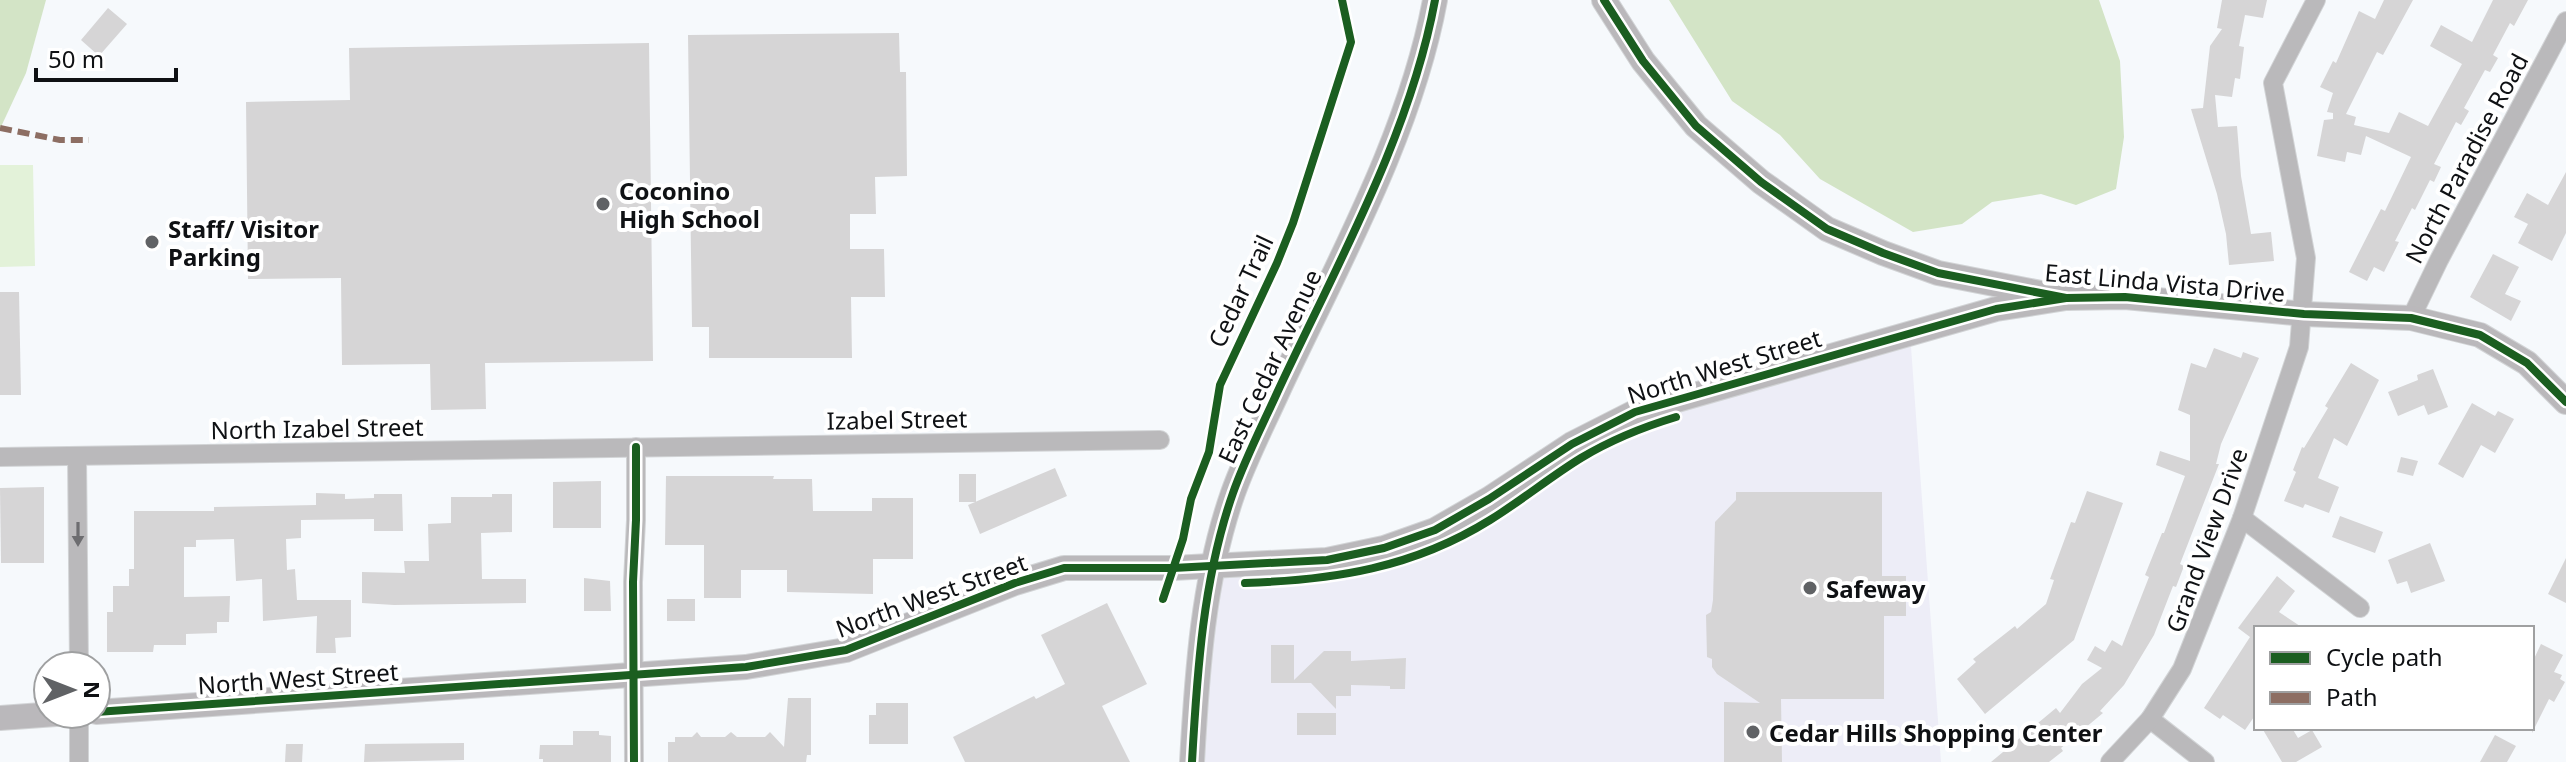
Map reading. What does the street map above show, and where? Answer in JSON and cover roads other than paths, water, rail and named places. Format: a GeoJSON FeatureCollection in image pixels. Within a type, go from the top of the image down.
{"type":"FeatureCollection","features":[{"type":"Feature","properties":{"kind":"street","name":"East Cedar Avenue"},"geometry":{"type":"LineString","coordinates":[[1192,762],[1200,659],[1215,564],[1233,494],[1387,156],[1413,85],[1435,0]]}},
{"type":"Feature","properties":{"kind":"street","name":"East Linda Vista Drive"},"geometry":{"type":"LineString","coordinates":[[1604,0],[1643,61],[1696,126],[1761,182],[1827,229],[1938,273],[2066,298],[2125,297],[2304,314],[2411,318],[2480,335],[2527,363],[2566,402]]}},
{"type":"Feature","properties":{"kind":"street","name":"Grand View Drive"},"geometry":{"type":"LineString","coordinates":[[2110,762],[2150,719],[2182,669],[2242,518],[2299,347],[2306,258],[2273,83],[2316,0]]}},
{"type":"Feature","properties":{"kind":"street","name":"North Paradise Road"},"geometry":{"type":"LineString","coordinates":[[2411,318],[2566,21]]}},
{"type":"Feature","properties":{"kind":"street","name":"North West Street"},"geometry":{"type":"LineString","coordinates":[[112,711],[746,667],[846,650],[1015,583],[1064,568],[1173,568],[1327,560],[1384,548],[1435,530],[1489,499],[1572,444],[1635,412],[1996,309],[2066,298]]}},
{"type":"Feature","properties":{"kind":"street","name":"Izabel Street"},"geometry":{"type":"LineString","coordinates":[[636,447],[1160,440]]}},
{"type":"Feature","properties":{"kind":"street"},"geometry":{"type":"LineString","coordinates":[[634,762],[636,447]]}},
{"type":"Feature","properties":{"kind":"street","name":"North Izabel Street"},"geometry":{"type":"LineString","coordinates":[[0,457],[636,447]]}},
{"type":"Feature","properties":{"kind":"street"},"geometry":{"type":"LineString","coordinates":[[77,456],[79,650]]}},
{"type":"Feature","properties":{"kind":"street"},"geometry":{"type":"LineString","coordinates":[[2242,518],[2360,608]]}},
{"type":"Feature","properties":{"kind":"street"},"geometry":{"type":"LineString","coordinates":[[0,718],[32,716]]}},
{"type":"Feature","properties":{"kind":"street"},"geometry":{"type":"LineString","coordinates":[[2150,719],[2205,762]]}},
{"type":"Feature","properties":{"kind":"street"},"geometry":{"type":"LineString","coordinates":[[79,730],[79,762]]}},
{"type":"Feature","properties":{"kind":"place","name":"Coconino High School"},"geometry":{"type":"Point","coordinates":[603,204]}},
{"type":"Feature","properties":{"kind":"place","name":"Staff/ Visitor Parking"},"geometry":{"type":"Point","coordinates":[152,242]}},
{"type":"Feature","properties":{"kind":"place","name":"Safeway"},"geometry":{"type":"Point","coordinates":[1810,588]}},
{"type":"Feature","properties":{"kind":"place","name":"Cedar Hills Shopping Center"},"geometry":{"type":"Point","coordinates":[1753,732]}}]}
